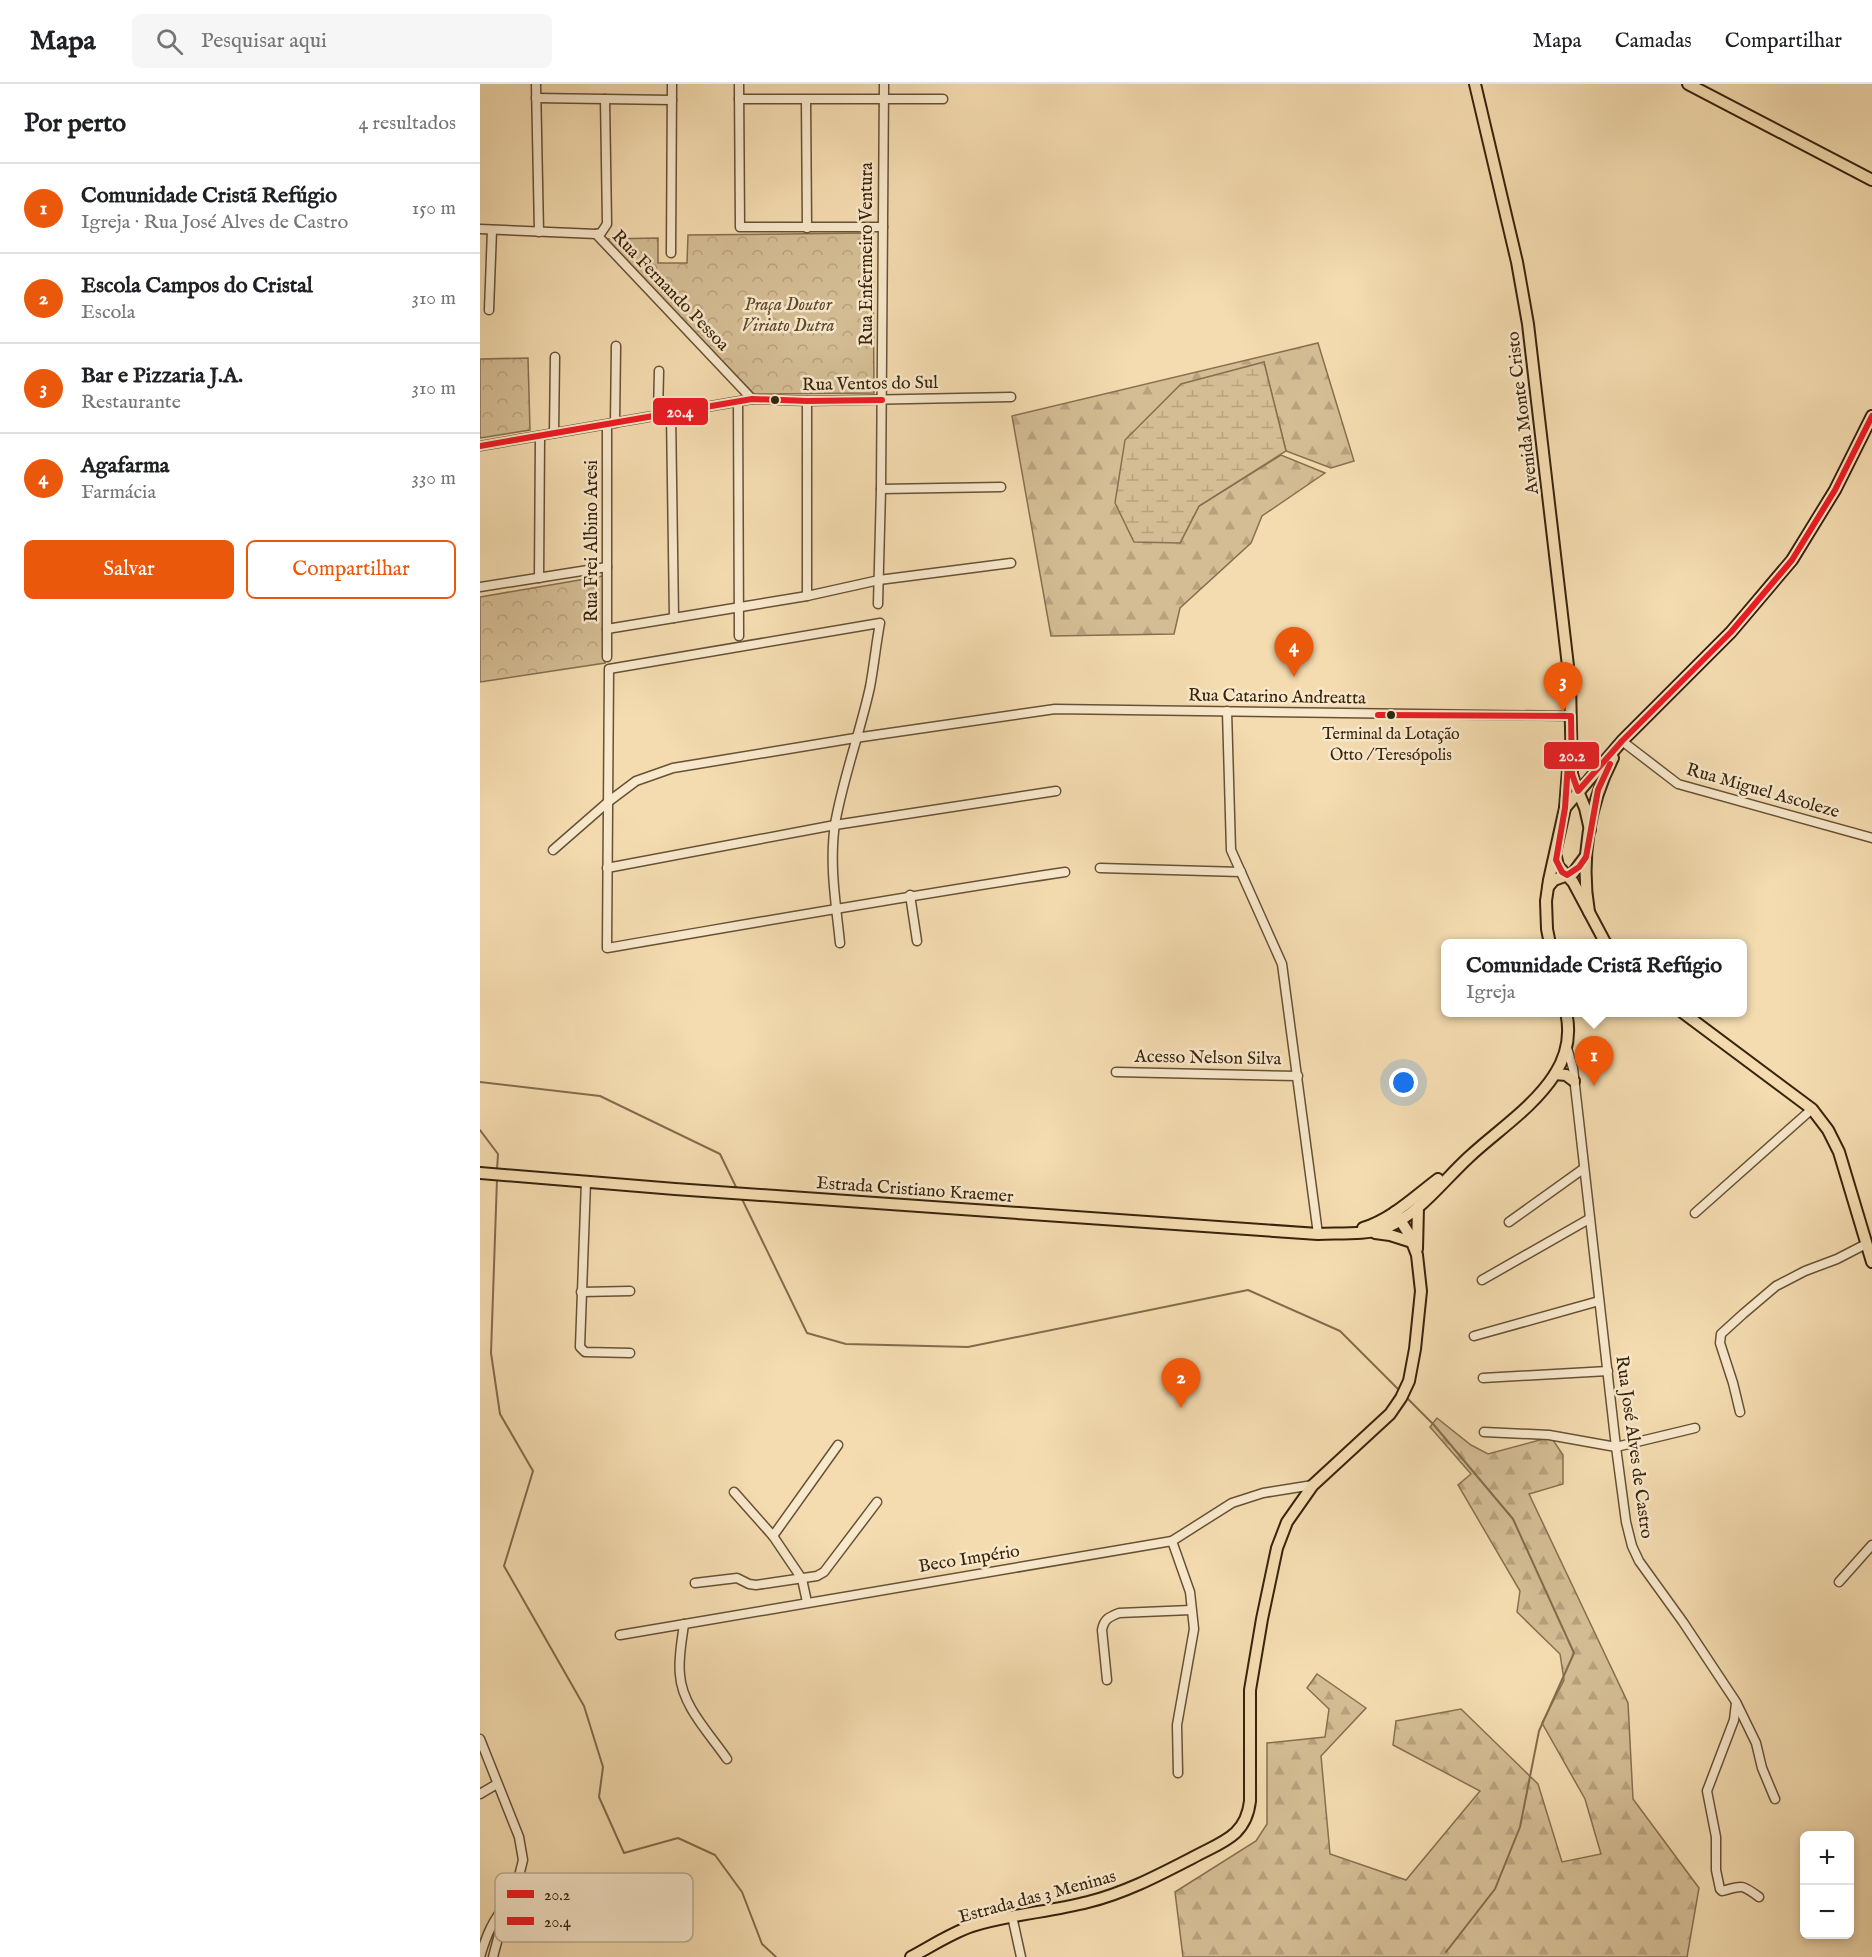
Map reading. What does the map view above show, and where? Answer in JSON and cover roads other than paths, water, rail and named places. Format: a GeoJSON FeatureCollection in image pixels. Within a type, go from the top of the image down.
{"type":"FeatureCollection","features":[{"type":"Feature","properties":{"kind":"main road","name":"Avenida Monte Cristo"},"geometry":{"type":"LineString","coordinates":[[1475,84],[1519,269],[1528,324],[1570,682],[1572,774],[1585,808],[1590,830]]}},
{"type":"Feature","properties":{"kind":"main road"},"geometry":{"type":"LineString","coordinates":[[1688,84],[1872,180]]}},
{"type":"Feature","properties":{"kind":"main road"},"geometry":{"type":"LineString","coordinates":[[1564,808],[1622,741],[1731,632],[1792,560],[1835,490],[1872,416]]}},
{"type":"Feature","properties":{"kind":"main road"},"geometry":{"type":"LineString","coordinates":[[1589,912],[1586,857],[1590,830],[1600,784],[1622,741]]}},
{"type":"Feature","properties":{"kind":"main road","name":"Avenida Monte Cristo"},"geometry":{"type":"LineString","coordinates":[[1556,852],[1564,808],[1570,743]]}},
{"type":"Feature","properties":{"kind":"main road"},"geometry":{"type":"LineString","coordinates":[[1556,852],[1558,866],[1578,890],[1603,939]]}},
{"type":"Feature","properties":{"kind":"main road"},"geometry":{"type":"LineString","coordinates":[[1549,939],[1547,929],[1548,887],[1556,852]]}},
{"type":"Feature","properties":{"kind":"main road"},"geometry":{"type":"LineString","coordinates":[[1548,887],[1554,880],[1579,867],[1586,857]]}},
{"type":"Feature","properties":{"kind":"main road","name":"Estrada Cristiano Kraemer"},"geometry":{"type":"LineString","coordinates":[[485,1173],[1318,1234],[1369,1232],[1384,1228],[1529,1105],[1555,1074],[1562,1060],[1567,1048],[1569,1032],[1567,1017]]}},
{"type":"Feature","properties":{"kind":"main road"},"geometry":{"type":"LineString","coordinates":[[1689,1017],[1812,1109],[1828,1130],[1839,1152],[1872,1262]]}},
{"type":"Feature","properties":{"kind":"main road"},"geometry":{"type":"LineString","coordinates":[[1555,1074],[1566,1075],[1574,1080]]}},
{"type":"Feature","properties":{"kind":"main road","name":"Estrada Cristiano Kraemer"},"geometry":{"type":"LineString","coordinates":[[1348,1232],[1418,1207],[1470,1156]]}},
{"type":"Feature","properties":{"kind":"main road"},"geometry":{"type":"LineString","coordinates":[[1417,1256],[1418,1207]]}},
{"type":"Feature","properties":{"kind":"main road","name":"Estrada das 3 Meninas"},"geometry":{"type":"LineString","coordinates":[[911,1957],[970,1927],[1012,1916],[1089,1902],[1140,1885],[1229,1838],[1243,1826],[1249,1814],[1250,1801],[1250,1690],[1277,1548],[1287,1522],[1313,1485],[1390,1414],[1409,1381],[1421,1291],[1417,1256],[1398,1216]]}},
{"type":"Feature","properties":{"kind":"main road"},"geometry":{"type":"LineString","coordinates":[[1369,1232],[1390,1235],[1412,1242]]}},
{"type":"Feature","properties":{"kind":"street"},"geometry":{"type":"LineString","coordinates":[[536,84],[539,232]]}},
{"type":"Feature","properties":{"kind":"street"},"geometry":{"type":"LineString","coordinates":[[670,253],[672,84]]}},
{"type":"Feature","properties":{"kind":"street"},"geometry":{"type":"LineString","coordinates":[[739,84],[740,227],[883,227]]}},
{"type":"Feature","properties":{"kind":"street","name":"Rua Enfermeiro Ventura"},"geometry":{"type":"LineString","coordinates":[[878,604],[884,84]]}},
{"type":"Feature","properties":{"kind":"street"},"geometry":{"type":"LineString","coordinates":[[536,98],[672,100]]}},
{"type":"Feature","properties":{"kind":"street"},"geometry":{"type":"LineString","coordinates":[[596,234],[601,233],[607,224],[605,99]]}},
{"type":"Feature","properties":{"kind":"street"},"geometry":{"type":"LineString","coordinates":[[739,99],[943,99]]}},
{"type":"Feature","properties":{"kind":"street"},"geometry":{"type":"LineString","coordinates":[[806,100],[807,228]]}},
{"type":"Feature","properties":{"kind":"street","name":"Rua Fernando Pessoa"},"geometry":{"type":"LineString","coordinates":[[480,230],[596,234],[752,399]]}},
{"type":"Feature","properties":{"kind":"street"},"geometry":{"type":"LineString","coordinates":[[489,310],[492,230]]}},
{"type":"Feature","properties":{"kind":"street","name":"Rua Frei Albino Aresi"},"geometry":{"type":"LineString","coordinates":[[607,657],[611,424],[616,346]]}},
{"type":"Feature","properties":{"kind":"street"},"geometry":{"type":"LineString","coordinates":[[555,357],[555,433]]}},
{"type":"Feature","properties":{"kind":"street"},"geometry":{"type":"LineString","coordinates":[[658,416],[659,371]]}},
{"type":"Feature","properties":{"kind":"street","name":"Rua Ventos do Sul"},"geometry":{"type":"LineString","coordinates":[[480,446],[752,399],[807,401],[1011,397]]}},
{"type":"Feature","properties":{"kind":"street"},"geometry":{"type":"LineString","coordinates":[[807,401],[807,596]]}},
{"type":"Feature","properties":{"kind":"street"},"geometry":{"type":"LineString","coordinates":[[738,402],[739,636]]}},
{"type":"Feature","properties":{"kind":"street"},"geometry":{"type":"LineString","coordinates":[[671,413],[674,618]]}},
{"type":"Feature","properties":{"kind":"street"},"geometry":{"type":"LineString","coordinates":[[539,578],[540,436]]}},
{"type":"Feature","properties":{"kind":"street"},"geometry":{"type":"LineString","coordinates":[[881,489],[1001,487]]}},
{"type":"Feature","properties":{"kind":"street"},"geometry":{"type":"LineString","coordinates":[[607,629],[807,596],[879,580],[1011,563]]}},
{"type":"Feature","properties":{"kind":"street"},"geometry":{"type":"LineString","coordinates":[[480,587],[607,567]]}},
{"type":"Feature","properties":{"kind":"street"},"geometry":{"type":"LineString","coordinates":[[840,943],[836,909],[832,867],[835,825],[855,738],[870,687],[880,623],[609,669],[607,948],[836,909],[910,895],[1065,872]]}},
{"type":"Feature","properties":{"kind":"street","name":"Rua Catarino Andreatta"},"geometry":{"type":"LineString","coordinates":[[553,850],[636,781],[674,768],[855,738],[1055,710],[1570,716]]}},
{"type":"Feature","properties":{"kind":"street"},"geometry":{"type":"LineString","coordinates":[[1227,711],[1231,850],[1282,964],[1318,1234]]}},
{"type":"Feature","properties":{"kind":"street","name":"Rua Miguel Ascoleze"},"geometry":{"type":"LineString","coordinates":[[1622,741],[1678,784],[1872,838]]}},
{"type":"Feature","properties":{"kind":"street"},"geometry":{"type":"LineString","coordinates":[[607,868],[835,825],[1056,791]]}},
{"type":"Feature","properties":{"kind":"street"},"geometry":{"type":"LineString","coordinates":[[1100,868],[1241,872]]}},
{"type":"Feature","properties":{"kind":"street"},"geometry":{"type":"LineString","coordinates":[[910,895],[916,941]]}},
{"type":"Feature","properties":{"kind":"street","name":"Rua José Alves de Castro"},"geometry":{"type":"LineString","coordinates":[[1567,1048],[1574,1080],[1626,1522],[1636,1554],[1736,1702],[1756,1743],[1762,1768],[1775,1799]]}},
{"type":"Feature","properties":{"kind":"street","name":"Rua José Alves de Castro"},"geometry":{"type":"LineString","coordinates":[[1562,1060],[1574,1080]]}},
{"type":"Feature","properties":{"kind":"street","name":"Acesso Nelson Silva"},"geometry":{"type":"LineString","coordinates":[[1116,1072],[1298,1076]]}},
{"type":"Feature","properties":{"kind":"street"},"geometry":{"type":"LineString","coordinates":[[1695,1213],[1812,1109]]}},
{"type":"Feature","properties":{"kind":"street"},"geometry":{"type":"LineString","coordinates":[[1509,1222],[1583,1169]]}},
{"type":"Feature","properties":{"kind":"street"},"geometry":{"type":"LineString","coordinates":[[586,1181],[581,1350],[630,1353]]}},
{"type":"Feature","properties":{"kind":"street"},"geometry":{"type":"LineString","coordinates":[[1482,1280],[1589,1219]]}},
{"type":"Feature","properties":{"kind":"street"},"geometry":{"type":"LineString","coordinates":[[1740,1412],[1720,1343],[1721,1334],[1776,1286],[1866,1244]]}},
{"type":"Feature","properties":{"kind":"street"},"geometry":{"type":"LineString","coordinates":[[581,1292],[630,1292]]}},
{"type":"Feature","properties":{"kind":"street"},"geometry":{"type":"LineString","coordinates":[[1474,1336],[1599,1301]]}},
{"type":"Feature","properties":{"kind":"street"},"geometry":{"type":"LineString","coordinates":[[1483,1378],[1608,1371]]}},
{"type":"Feature","properties":{"kind":"street"},"geometry":{"type":"LineString","coordinates":[[1484,1432],[1549,1435],[1616,1447],[1695,1428]]}},
{"type":"Feature","properties":{"kind":"street"},"geometry":{"type":"LineString","coordinates":[[773,1536],[838,1445]]}},
{"type":"Feature","properties":{"kind":"street","name":"Beco Império"},"geometry":{"type":"LineString","coordinates":[[620,1635],[1172,1541],[1232,1503],[1263,1492],[1313,1485]]}},
{"type":"Feature","properties":{"kind":"street"},"geometry":{"type":"LineString","coordinates":[[734,1492],[773,1536],[802,1578],[807,1602]]}},
{"type":"Feature","properties":{"kind":"street"},"geometry":{"type":"LineString","coordinates":[[695,1582],[737,1578],[756,1585],[817,1576],[824,1572],[878,1502]]}},
{"type":"Feature","properties":{"kind":"street"},"geometry":{"type":"LineString","coordinates":[[1172,1541],[1190,1592],[1194,1629],[1177,1725],[1178,1773]]}},
{"type":"Feature","properties":{"kind":"street"},"geometry":{"type":"LineString","coordinates":[[1839,1582],[1872,1545]]}},
{"type":"Feature","properties":{"kind":"street"},"geometry":{"type":"LineString","coordinates":[[1107,1680],[1102,1630],[1103,1623],[1108,1617],[1119,1613],[1191,1610]]}},
{"type":"Feature","properties":{"kind":"street"},"geometry":{"type":"LineString","coordinates":[[684,1624],[680,1675],[683,1692],[728,1759]]}},
{"type":"Feature","properties":{"kind":"street"},"geometry":{"type":"LineString","coordinates":[[1736,1702],[1734,1720],[1707,1791],[1716,1837],[1716,1870],[1720,1889],[1725,1891],[1731,1887],[1742,1886],[1759,1897]]}},
{"type":"Feature","properties":{"kind":"street"},"geometry":{"type":"LineString","coordinates":[[480,1739],[519,1837],[522,1849],[520,1873]]}},
{"type":"Feature","properties":{"kind":"street"},"geometry":{"type":"LineString","coordinates":[[480,1794],[497,1784]]}},
{"type":"Feature","properties":{"kind":"street"},"geometry":{"type":"LineString","coordinates":[[1012,1916],[1021,1957]]}},
{"type":"Feature","properties":{"kind":"street"},"geometry":{"type":"LineString","coordinates":[[480,1957],[484,1940],[495,1918]]}},
{"type":"Feature","properties":{"kind":"street"},"geometry":{"type":"LineString","coordinates":[[493,1957],[498,1942]]}},
{"type":"Feature","properties":{"kind":"waterway"},"geometry":{"type":"LineString","coordinates":[[480,1082],[600,1096],[720,1154],[737,1189]]}},
{"type":"Feature","properties":{"kind":"waterway"},"geometry":{"type":"LineString","coordinates":[[480,1130],[498,1154],[497,1170]]}},
{"type":"Feature","properties":{"kind":"waterway"},"geometry":{"type":"LineString","coordinates":[[497,1179],[491,1353],[500,1414],[533,1471],[504,1566],[584,1706],[603,1767],[599,1797],[624,1853],[678,1838],[715,1855],[742,1892],[762,1944],[776,1957]]}},
{"type":"Feature","properties":{"kind":"waterway"},"geometry":{"type":"LineString","coordinates":[[741,1197],[807,1333],[846,1344],[968,1347],[1248,1290],[1340,1331],[1400,1391]]}},
{"type":"Feature","properties":{"kind":"waterway"},"geometry":{"type":"LineString","coordinates":[[1406,1397],[1434,1425],[1513,1519],[1574,1653],[1539,1731],[1520,1827],[1495,1889],[1446,1952]]}},
{"type":"Feature","properties":{"kind":"place","name":"Agafarma"},"geometry":{"type":"Point","coordinates":[1294,677]}},
{"type":"Feature","properties":{"kind":"place","name":"Bar e Pizzaria J.A."},"geometry":{"type":"Point","coordinates":[1563,712]}},
{"type":"Feature","properties":{"kind":"place","name":"Terminal da Lotação Otto / Teresópolis"},"geometry":{"type":"Point","coordinates":[1391,715]}},
{"type":"Feature","properties":{"kind":"place","name":"Comunidade Cristã Refúgio"},"geometry":{"type":"Point","coordinates":[1594,1086]}},
{"type":"Feature","properties":{"kind":"place","name":"Escola Campos do Cristal"},"geometry":{"type":"Point","coordinates":[1181,1408]}},
{"type":"Feature","properties":{"kind":"park label","name":"Praça Doutor Viriato Dutra"},"geometry":{"type":"Point","coordinates":[788,314]}}]}
